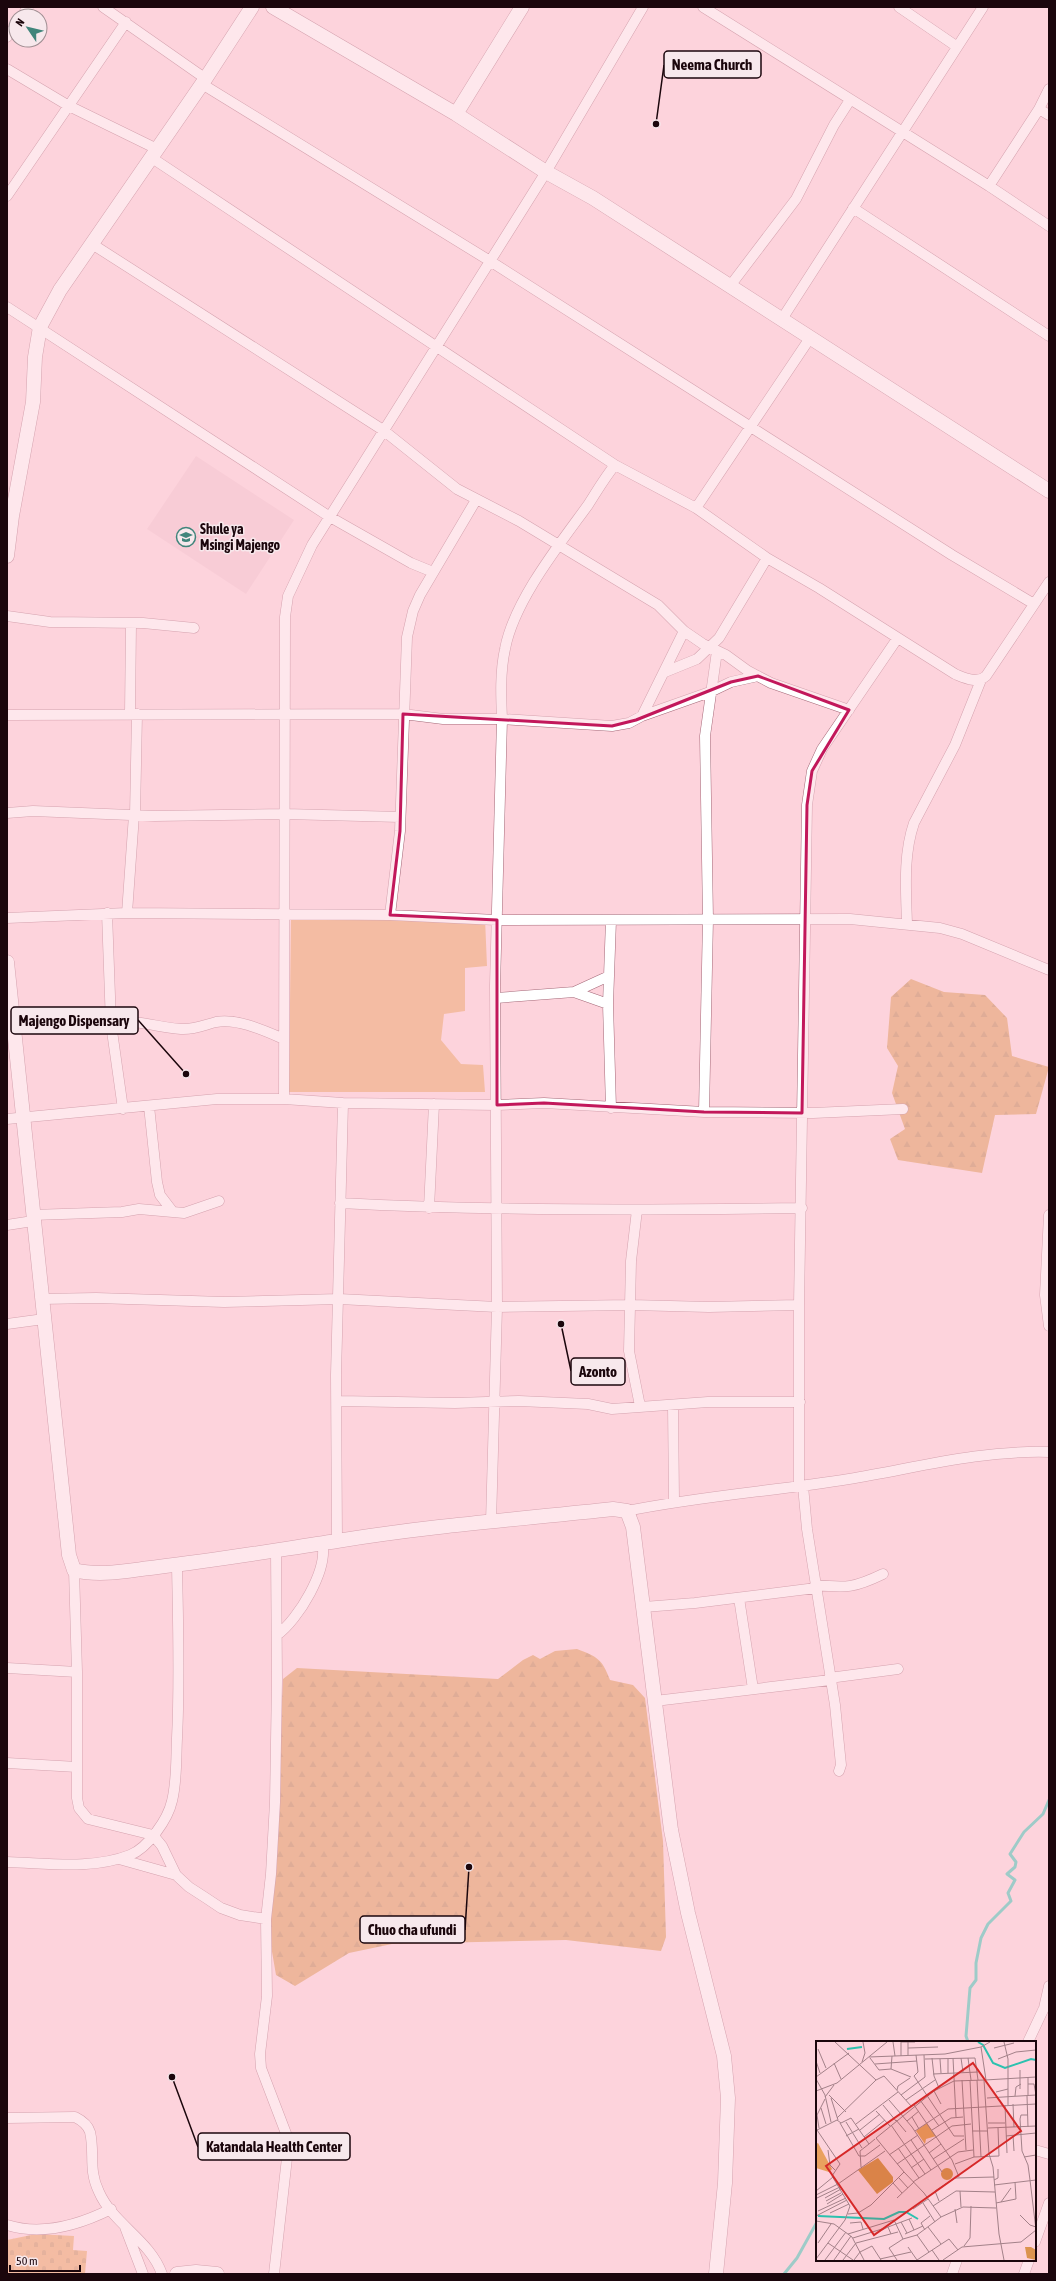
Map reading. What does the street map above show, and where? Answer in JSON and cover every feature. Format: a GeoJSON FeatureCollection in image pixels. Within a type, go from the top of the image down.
{"type":"FeatureCollection","features":[{"type":"Feature","properties":{"kind":"street"},"geometry":{"type":"LineString","coordinates":[[103,7],[126,22],[204,81],[751,426],[952,555],[1034,604]]}},
{"type":"Feature","properties":{"kind":"street"},"geometry":{"type":"LineString","coordinates":[[7,556],[9,531],[33,402],[35,357],[40,327],[60,290],[204,81],[252,7]]}},
{"type":"Feature","properties":{"kind":"street"},"geometry":{"type":"LineString","coordinates":[[273,7],[456,114],[546,172],[593,198],[810,338],[960,432],[1049,491]]}},
{"type":"Feature","properties":{"kind":"street"},"geometry":{"type":"LineString","coordinates":[[284,1099],[286,617],[288,596],[312,545],[546,172],[643,7]]}},
{"type":"Feature","properties":{"kind":"street"},"geometry":{"type":"LineString","coordinates":[[703,7],[989,186],[1049,226]]}},
{"type":"Feature","properties":{"kind":"street"},"geometry":{"type":"LineString","coordinates":[[899,7],[956,46]]}},
{"type":"Feature","properties":{"kind":"street"},"geometry":{"type":"LineString","coordinates":[[782,319],[956,46],[983,7]]}},
{"type":"Feature","properties":{"kind":"street"},"geometry":{"type":"LineString","coordinates":[[456,114],[518,8]]}},
{"type":"Feature","properties":{"kind":"street"},"geometry":{"type":"LineString","coordinates":[[7,196],[126,22]]}},
{"type":"Feature","properties":{"kind":"street"},"geometry":{"type":"LineString","coordinates":[[7,69],[154,154],[437,348],[615,465],[696,508],[767,558],[820,588],[897,639],[955,674],[967,679],[981,680]]}},
{"type":"Feature","properties":{"kind":"street"},"geometry":{"type":"LineString","coordinates":[[989,186],[1039,109],[1049,89]]}},
{"type":"Feature","properties":{"kind":"street"},"geometry":{"type":"LineString","coordinates":[[730,286],[796,198],[834,125],[850,100]]}},
{"type":"Feature","properties":{"kind":"street"},"geometry":{"type":"LineString","coordinates":[[1039,109],[1049,115]]}},
{"type":"Feature","properties":{"kind":"street"},"geometry":{"type":"LineString","coordinates":[[7,177],[18,178]]}},
{"type":"Feature","properties":{"kind":"street"},"geometry":{"type":"LineString","coordinates":[[853,208],[1049,336]]}},
{"type":"Feature","properties":{"kind":"street"},"geometry":{"type":"LineString","coordinates":[[92,244],[383,430],[457,489],[519,521],[658,605],[684,631],[713,649],[771,683],[848,710]]}},
{"type":"Feature","properties":{"kind":"street"},"geometry":{"type":"LineString","coordinates":[[7,307],[40,327],[330,517],[411,563],[433,572]]}},
{"type":"Feature","properties":{"kind":"street"},"geometry":{"type":"LineString","coordinates":[[696,508],[810,338]]}},
{"type":"Feature","properties":{"kind":"street"},"geometry":{"type":"LineString","coordinates":[[491,1522],[497,1307],[496,998],[502,719],[501,678],[505,649],[511,627],[558,545],[615,465]]}},
{"type":"Feature","properties":{"kind":"street"},"geometry":{"type":"LineString","coordinates":[[390,915],[400,817],[407,637],[413,611],[433,572],[476,500]]}},
{"type":"Feature","properties":{"kind":"street"},"geometry":{"type":"LineString","coordinates":[[704,1112],[708,919],[705,766],[706,718],[710,692],[713,649],[767,558]]}},
{"type":"Feature","properties":{"kind":"street"},"geometry":{"type":"LineString","coordinates":[[907,924],[907,856],[910,833],[955,745],[981,680],[986,676],[1049,582]]}},
{"type":"Feature","properties":{"kind":"street"},"geometry":{"type":"LineString","coordinates":[[7,616],[50,622],[131,623],[194,628]]}},
{"type":"Feature","properties":{"kind":"street"},"geometry":{"type":"LineString","coordinates":[[127,913],[135,815],[131,623]]}},
{"type":"Feature","properties":{"kind":"street"},"geometry":{"type":"LineString","coordinates":[[642,716],[684,631]]}},
{"type":"Feature","properties":{"kind":"street"},"geometry":{"type":"LineString","coordinates":[[839,1771],[835,1705],[829,1679],[801,1486],[799,1305],[802,1208],[807,805],[812,770],[822,749],[897,639]]}},
{"type":"Feature","properties":{"kind":"street"},"geometry":{"type":"LineString","coordinates":[[665,672],[697,659],[713,649]]}},
{"type":"Feature","properties":{"kind":"street"},"geometry":{"type":"LineString","coordinates":[[7,715],[403,714],[443,719],[502,719],[612,726],[629,723],[642,716],[710,692],[731,682],[758,676]]}},
{"type":"Feature","properties":{"kind":"street"},"geometry":{"type":"LineString","coordinates":[[7,813],[40,811],[135,815],[286,814],[400,817]]}},
{"type":"Feature","properties":{"kind":"street"},"geometry":{"type":"LineString","coordinates":[[108,913],[111,1024],[123,1109]]}},
{"type":"Feature","properties":{"kind":"street"},"geometry":{"type":"LineString","coordinates":[[7,918],[127,913],[390,915],[497,920],[850,919],[940,928],[962,934],[1049,970]]}},
{"type":"Feature","properties":{"kind":"street"},"geometry":{"type":"LineString","coordinates":[[611,920],[608,1004],[611,1108]]}},
{"type":"Feature","properties":{"kind":"street"},"geometry":{"type":"LineString","coordinates":[[7,962],[69,1555],[74,1570],[79,1808],[84,1815],[95,1822],[153,1835],[162,1846],[176,1875],[189,1887],[221,1908],[240,1916],[266,1919]]}},
{"type":"Feature","properties":{"kind":"street"},"geometry":{"type":"LineString","coordinates":[[496,998],[574,992],[609,976]]}},
{"type":"Feature","properties":{"kind":"street"},"geometry":{"type":"LineString","coordinates":[[574,992],[608,1004]]}},
{"type":"Feature","properties":{"kind":"street"},"geometry":{"type":"LineString","coordinates":[[111,1024],[129,1021],[190,1029],[204,1027],[216,1022],[230,1022],[260,1029],[284,1040]]}},
{"type":"Feature","properties":{"kind":"street"},"geometry":{"type":"LineString","coordinates":[[7,1119],[23,1119],[217,1099],[284,1099],[343,1103],[497,1105],[544,1104],[704,1112],[802,1113],[904,1109]]}},
{"type":"Feature","properties":{"kind":"street"},"geometry":{"type":"LineString","coordinates":[[337,1541],[338,1401],[336,1375],[343,1103]]}},
{"type":"Feature","properties":{"kind":"street"},"geometry":{"type":"LineString","coordinates":[[429,1208],[434,1104]]}},
{"type":"Feature","properties":{"kind":"street"},"geometry":{"type":"LineString","coordinates":[[149,1106],[157,1182],[160,1195],[173,1212]]}},
{"type":"Feature","properties":{"kind":"street"},"geometry":{"type":"LineString","coordinates":[[7,1225],[33,1218],[122,1212],[139,1209],[184,1213],[219,1201]]}},
{"type":"Feature","properties":{"kind":"street"},"geometry":{"type":"LineString","coordinates":[[340,1203],[429,1208],[496,1209],[637,1210],[802,1208]]}},
{"type":"Feature","properties":{"kind":"street"},"geometry":{"type":"LineString","coordinates":[[637,1210],[630,1261],[631,1305],[629,1351],[640,1406]]}},
{"type":"Feature","properties":{"kind":"street"},"geometry":{"type":"LineString","coordinates":[[1049,1215],[1045,1294],[1049,1326]]}},
{"type":"Feature","properties":{"kind":"street"},"geometry":{"type":"LineString","coordinates":[[42,1299],[119,1298],[224,1302],[339,1299],[497,1307],[631,1305],[709,1307],[799,1305]]}},
{"type":"Feature","properties":{"kind":"street"},"geometry":{"type":"LineString","coordinates":[[7,1324],[44,1319]]}},
{"type":"Feature","properties":{"kind":"street"},"geometry":{"type":"LineString","coordinates":[[338,1401],[519,1401],[588,1404],[612,1409],[673,1404],[800,1402]]}},
{"type":"Feature","properties":{"kind":"street"},"geometry":{"type":"LineString","coordinates":[[673,1404],[674,1501]]}},
{"type":"Feature","properties":{"kind":"street"},"geometry":{"type":"LineString","coordinates":[[74,1570],[89,1574],[104,1573],[177,1565],[322,1543],[491,1522],[613,1509],[627,1511],[674,1501],[801,1486],[986,1454],[1049,1452]]}},
{"type":"Feature","properties":{"kind":"street"},"geometry":{"type":"LineString","coordinates":[[627,1511],[633,1527],[671,1830],[688,1913],[724,2056],[728,2098],[725,2176],[716,2274]]}},
{"type":"Feature","properties":{"kind":"street"},"geometry":{"type":"LineString","coordinates":[[277,1635],[304,1602],[317,1576],[325,1553],[322,1543]]}},
{"type":"Feature","properties":{"kind":"street"},"geometry":{"type":"LineString","coordinates":[[274,2274],[288,2148],[287,2136],[261,2068],[260,2044],[267,1996],[266,1919],[271,1874],[275,1802],[277,1635],[276,1551]]}},
{"type":"Feature","properties":{"kind":"street"},"geometry":{"type":"LineString","coordinates":[[7,1862],[56,1865],[109,1861],[132,1855],[153,1835],[167,1817],[172,1801],[175,1778],[179,1695],[177,1565]]}},
{"type":"Feature","properties":{"kind":"street"},"geometry":{"type":"LineString","coordinates":[[644,1607],[739,1598],[815,1587],[862,1585],[883,1574]]}},
{"type":"Feature","properties":{"kind":"street"},"geometry":{"type":"LineString","coordinates":[[739,1598],[753,1689]]}},
{"type":"Feature","properties":{"kind":"street"},"geometry":{"type":"LineString","coordinates":[[7,1668],[77,1672]]}},
{"type":"Feature","properties":{"kind":"street"},"geometry":{"type":"LineString","coordinates":[[655,1701],[898,1669]]}},
{"type":"Feature","properties":{"kind":"street"},"geometry":{"type":"LineString","coordinates":[[7,1763],[77,1767]]}},
{"type":"Feature","properties":{"kind":"street"},"geometry":{"type":"LineString","coordinates":[[118,1858],[176,1875]]}},
{"type":"Feature","properties":{"kind":"street"},"geometry":{"type":"LineString","coordinates":[[1028,2041],[1044,2008],[1049,1986]]}},
{"type":"Feature","properties":{"kind":"street"},"geometry":{"type":"LineString","coordinates":[[7,2118],[75,2117],[80,2120],[90,2132],[91,2158],[95,2184],[111,2210],[150,2252],[158,2264],[162,2274]]}},
{"type":"Feature","properties":{"kind":"street"},"geometry":{"type":"LineString","coordinates":[[1036,2150],[1049,2154]]}},
{"type":"Feature","properties":{"kind":"street"},"geometry":{"type":"LineString","coordinates":[[1036,2239],[1049,2203]]}},
{"type":"Feature","properties":{"kind":"street"},"geometry":{"type":"LineString","coordinates":[[7,2225],[30,2229],[59,2228],[92,2219],[111,2210]]}},
{"type":"Feature","properties":{"kind":"street"},"geometry":{"type":"LineString","coordinates":[[124,2224],[143,2274]]}},
{"type":"Feature","properties":{"kind":"street"},"geometry":{"type":"LineString","coordinates":[[952,2274],[957,2261]]}},
{"type":"Feature","properties":{"kind":"street"},"geometry":{"type":"LineString","coordinates":[[1024,2274],[1029,2261]]}},
{"type":"Feature","properties":{"kind":"street"},"geometry":{"type":"LineString","coordinates":[[177,2274],[196,2272],[217,2274]]}},
{"type":"Feature","properties":{"kind":"highlighted area"},"geometry":{"type":"Polygon","coordinates":[[[758,676],[849,710],[812,771],[807,805],[802,1113],[704,1112],[544,1103],[497,1105],[497,920],[390,915],[400,831],[403,714],[612,726],[636,720],[731,682],[758,676]]]}},
{"type":"Feature","properties":{"kind":"shaded area"},"geometry":{"type":"Polygon","coordinates":[[[196,456],[294,520],[246,594],[147,529],[196,456]]]}},
{"type":"Feature","properties":{"kind":"green space"},"geometry":{"type":"Polygon","coordinates":[[[291,915],[485,918],[487,966],[465,968],[465,1011],[444,1014],[441,1040],[461,1064],[483,1065],[485,1092],[289,1092],[291,915]]]}},
{"type":"Feature","properties":{"kind":"green space"},"geometry":{"type":"Polygon","coordinates":[[[911,979],[944,992],[985,995],[1007,1018],[1012,1056],[1049,1067],[1036,1114],[995,1115],[982,1173],[898,1160],[890,1139],[905,1129],[892,1093],[898,1066],[887,1048],[891,997],[911,979]]]}},
{"type":"Feature","properties":{"kind":"green space"},"geometry":{"type":"Polygon","coordinates":[[[577,1649],[590,1654],[602,1663],[610,1680],[633,1685],[645,1698],[663,1841],[666,1937],[661,1951],[566,1940],[392,1944],[349,1953],[295,1986],[276,1975],[270,1940],[283,1679],[297,1668],[498,1679],[523,1660],[533,1655],[540,1659],[555,1651],[577,1649]]]}},
{"type":"Feature","properties":{"kind":"green space"},"geometry":{"type":"Polygon","coordinates":[[[36,2234],[74,2236],[73,2250],[87,2251],[85,2274],[7,2274],[7,2240],[36,2234]]]}},
{"type":"Feature","properties":{"kind":"waterway"},"geometry":{"type":"LineString","coordinates":[[968,2041],[966,2036],[970,1988],[976,1980],[976,1963],[981,1938],[988,1924],[1011,1901],[1008,1893],[1015,1880],[1007,1874],[1015,1867],[1016,1862],[1010,1854],[1024,1832],[1043,1814],[1049,1800]]}},
{"type":"Feature","properties":{"kind":"waterway"},"geometry":{"type":"LineString","coordinates":[[784,2274],[797,2258],[816,2224]]}},
{"type":"Feature","properties":{"kind":"place","name":"Neema Church"},"geometry":{"type":"Point","coordinates":[656,124]}},
{"type":"Feature","properties":{"kind":"place","name":"Shule ya Msingi Majengo"},"geometry":{"type":"Point","coordinates":[186,537]}},
{"type":"Feature","properties":{"kind":"place","name":"Majengo Dispensary"},"geometry":{"type":"Point","coordinates":[186,1074]}},
{"type":"Feature","properties":{"kind":"place","name":"Azonto"},"geometry":{"type":"Point","coordinates":[561,1324]}},
{"type":"Feature","properties":{"kind":"place","name":"Chuo cha ufundi"},"geometry":{"type":"Point","coordinates":[469,1867]}},
{"type":"Feature","properties":{"kind":"place","name":"Katandala Health Center"},"geometry":{"type":"Point","coordinates":[172,2077]}}]}
